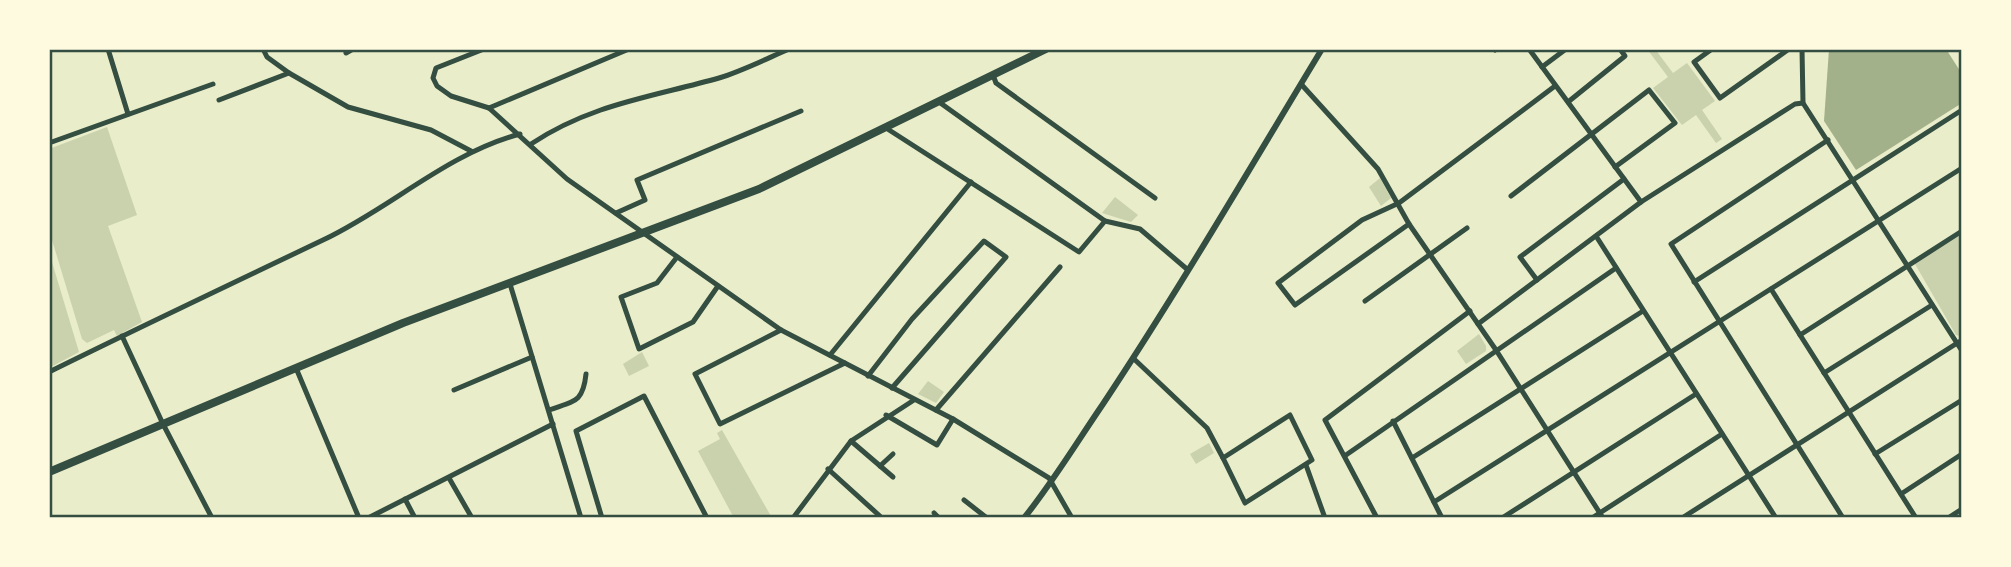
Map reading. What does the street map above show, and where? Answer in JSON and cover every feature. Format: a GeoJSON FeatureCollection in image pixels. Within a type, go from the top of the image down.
{"type":"FeatureCollection","features":[{"type":"Feature","properties":{"kind":"main road"},"geometry":{"type":"LineString","coordinates":[[49,472],[296,368],[759,189],[1046,49]]}},
{"type":"Feature","properties":{"kind":"street"},"geometry":{"type":"LineString","coordinates":[[108,49],[128,114]]}},
{"type":"Feature","properties":{"kind":"street"},"geometry":{"type":"LineString","coordinates":[[263,49],[267,57],[289,73],[348,107],[431,130],[471,151]]}},
{"type":"Feature","properties":{"kind":"street"},"geometry":{"type":"LineString","coordinates":[[346,53],[354,49]]}},
{"type":"Feature","properties":{"kind":"street"},"geometry":{"type":"LineString","coordinates":[[484,49],[436,68],[433,78],[437,86],[451,96],[489,108],[567,179],[781,330],[1009,451],[1052,482],[1072,518]]}},
{"type":"Feature","properties":{"kind":"street"},"geometry":{"type":"LineString","coordinates":[[489,108],[629,49]]}},
{"type":"Feature","properties":{"kind":"street"},"geometry":{"type":"LineString","coordinates":[[531,144],[571,120],[641,95],[723,76],[789,49]]}},
{"type":"Feature","properties":{"kind":"street"},"geometry":{"type":"LineString","coordinates":[[1024,518],[1052,482],[1133,358],[1322,49]]}},
{"type":"Feature","properties":{"kind":"street"},"geometry":{"type":"LineString","coordinates":[[1529,49],[1641,202]]}},
{"type":"Feature","properties":{"kind":"street"},"geometry":{"type":"LineString","coordinates":[[1542,67],[1566,49]]}},
{"type":"Feature","properties":{"kind":"street"},"geometry":{"type":"LineString","coordinates":[[1568,102],[1625,56],[1620,49]]}},
{"type":"Feature","properties":{"kind":"street"},"geometry":{"type":"LineString","coordinates":[[1712,49],[1694,62],[1720,97],[1789,49]]}},
{"type":"Feature","properties":{"kind":"street"},"geometry":{"type":"LineString","coordinates":[[1802,49],[1803,103],[1931,305],[1959,341],[1962,351]]}},
{"type":"Feature","properties":{"kind":"street"},"geometry":{"type":"LineString","coordinates":[[219,100],[289,73]]}},
{"type":"Feature","properties":{"kind":"street"},"geometry":{"type":"LineString","coordinates":[[993,75],[996,83],[1155,198]]}},
{"type":"Feature","properties":{"kind":"street"},"geometry":{"type":"LineString","coordinates":[[49,143],[213,83]]}},
{"type":"Feature","properties":{"kind":"street"},"geometry":{"type":"LineString","coordinates":[[1301,84],[1363,151],[1399,203],[1409,224],[1522,389],[1601,516]]}},
{"type":"Feature","properties":{"kind":"street"},"geometry":{"type":"LineString","coordinates":[[1409,224],[1295,305],[1278,283],[1362,220],[1399,203],[1555,86]]}},
{"type":"Feature","properties":{"kind":"street"},"geometry":{"type":"LineString","coordinates":[[1511,196],[1649,90],[1675,123],[1615,167]]}},
{"type":"Feature","properties":{"kind":"street"},"geometry":{"type":"LineString","coordinates":[[939,102],[1105,221],[1140,229],[1188,270]]}},
{"type":"Feature","properties":{"kind":"street"},"geometry":{"type":"LineString","coordinates":[[1478,324],[1641,202],[1795,104],[1803,103]]}},
{"type":"Feature","properties":{"kind":"street"},"geometry":{"type":"LineString","coordinates":[[1693,282],[1962,110]]}},
{"type":"Feature","properties":{"kind":"street"},"geometry":{"type":"LineString","coordinates":[[616,213],[645,200],[637,180],[801,111]]}},
{"type":"Feature","properties":{"kind":"street"},"geometry":{"type":"LineString","coordinates":[[886,128],[1079,252],[1105,221]]}},
{"type":"Feature","properties":{"kind":"street"},"geometry":{"type":"LineString","coordinates":[[49,372],[324,240],[471,151],[520,134]]}},
{"type":"Feature","properties":{"kind":"street"},"geometry":{"type":"LineString","coordinates":[[1828,140],[1671,244],[1843,518]]}},
{"type":"Feature","properties":{"kind":"street"},"geometry":{"type":"LineString","coordinates":[[1434,502],[1962,168]]}},
{"type":"Feature","properties":{"kind":"street"},"geometry":{"type":"LineString","coordinates":[[1537,280],[1520,257],[1624,179]]}},
{"type":"Feature","properties":{"kind":"street"},"geometry":{"type":"LineString","coordinates":[[830,355],[971,182]]}},
{"type":"Feature","properties":{"kind":"street"},"geometry":{"type":"LineString","coordinates":[[1365,301],[1467,228]]}},
{"type":"Feature","properties":{"kind":"street"},"geometry":{"type":"LineString","coordinates":[[1800,335],[1962,231]]}},
{"type":"Feature","properties":{"kind":"street"},"geometry":{"type":"LineString","coordinates":[[1596,236],[1775,518]]}},
{"type":"Feature","properties":{"kind":"street"},"geometry":{"type":"LineString","coordinates":[[868,376],[912,319],[984,240],[1006,257],[892,388]]}},
{"type":"Feature","properties":{"kind":"street"},"geometry":{"type":"LineString","coordinates":[[677,257],[657,283],[621,297],[639,349],[693,322],[718,286]]}},
{"type":"Feature","properties":{"kind":"street"},"geometry":{"type":"LineString","coordinates":[[936,410],[1060,267]]}},
{"type":"Feature","properties":{"kind":"street"},"geometry":{"type":"LineString","coordinates":[[1346,455],[1616,268]]}},
{"type":"Feature","properties":{"kind":"street"},"geometry":{"type":"LineString","coordinates":[[510,284],[581,518]]}},
{"type":"Feature","properties":{"kind":"street"},"geometry":{"type":"LineString","coordinates":[[1771,289],[1916,518]]}},
{"type":"Feature","properties":{"kind":"street"},"geometry":{"type":"LineString","coordinates":[[1824,373],[1931,305]]}},
{"type":"Feature","properties":{"kind":"street"},"geometry":{"type":"LineString","coordinates":[[1377,518],[1325,419],[1470,311]]}},
{"type":"Feature","properties":{"kind":"street"},"geometry":{"type":"LineString","coordinates":[[1412,458],[1643,311]]}},
{"type":"Feature","properties":{"kind":"street"},"geometry":{"type":"LineString","coordinates":[[781,330],[695,374],[720,424],[845,363]]}},
{"type":"Feature","properties":{"kind":"street"},"geometry":{"type":"LineString","coordinates":[[122,336],[163,424],[212,518]]}},
{"type":"Feature","properties":{"kind":"street"},"geometry":{"type":"LineString","coordinates":[[1682,518],[1959,341]]}},
{"type":"Feature","properties":{"kind":"street"},"geometry":{"type":"LineString","coordinates":[[454,390],[532,357]]}},
{"type":"Feature","properties":{"kind":"street"},"geometry":{"type":"LineString","coordinates":[[1133,358],[1208,428],[1245,503],[1312,460],[1290,415],[1223,457]]}},
{"type":"Feature","properties":{"kind":"street"},"geometry":{"type":"LineString","coordinates":[[296,368],[359,518]]}},
{"type":"Feature","properties":{"kind":"street"},"geometry":{"type":"LineString","coordinates":[[549,410],[579,400],[584,391],[586,374]]}},
{"type":"Feature","properties":{"kind":"street"},"geometry":{"type":"LineString","coordinates":[[1502,518],[1696,394]]}},
{"type":"Feature","properties":{"kind":"street"},"geometry":{"type":"LineString","coordinates":[[602,518],[576,431],[644,396],[707,518]]}},
{"type":"Feature","properties":{"kind":"street"},"geometry":{"type":"LineString","coordinates":[[793,518],[851,441],[886,415],[914,400]]}},
{"type":"Feature","properties":{"kind":"street"},"geometry":{"type":"LineString","coordinates":[[1875,454],[1962,400]]}},
{"type":"Feature","properties":{"kind":"street"},"geometry":{"type":"LineString","coordinates":[[886,415],[937,445],[953,419]]}},
{"type":"Feature","properties":{"kind":"street"},"geometry":{"type":"LineString","coordinates":[[1393,421],[1442,518]]}},
{"type":"Feature","properties":{"kind":"street"},"geometry":{"type":"LineString","coordinates":[[368,518],[553,424]]}},
{"type":"Feature","properties":{"kind":"street"},"geometry":{"type":"LineString","coordinates":[[1592,518],[1601,516],[1722,435]]}},
{"type":"Feature","properties":{"kind":"street"},"geometry":{"type":"LineString","coordinates":[[851,441],[892,477]]}},
{"type":"Feature","properties":{"kind":"street"},"geometry":{"type":"LineString","coordinates":[[880,466],[893,454]]}},
{"type":"Feature","properties":{"kind":"street"},"geometry":{"type":"LineString","coordinates":[[1901,494],[1962,454]]}},
{"type":"Feature","properties":{"kind":"street"},"geometry":{"type":"LineString","coordinates":[[1306,465],[1325,518]]}},
{"type":"Feature","properties":{"kind":"street"},"geometry":{"type":"LineString","coordinates":[[828,469],[882,518]]}},
{"type":"Feature","properties":{"kind":"street"},"geometry":{"type":"LineString","coordinates":[[449,478],[472,518]]}},
{"type":"Feature","properties":{"kind":"street"},"geometry":{"type":"LineString","coordinates":[[405,499],[415,518]]}},
{"type":"Feature","properties":{"kind":"street"},"geometry":{"type":"LineString","coordinates":[[964,500],[987,518]]}},
{"type":"Feature","properties":{"kind":"street"},"geometry":{"type":"LineString","coordinates":[[1948,518],[1962,509]]}},
{"type":"Feature","properties":{"kind":"shaded area"},"geometry":{"type":"Polygon","coordinates":[[[1647,49],[1655,49],[1673,73],[1687,63],[1715,101],[1702,110],[1722,139],[1716,143],[1696,115],[1682,125],[1653,88],[1668,77],[1647,49]]]}},
{"type":"Feature","properties":{"kind":"shaded area"},"geometry":{"type":"Polygon","coordinates":[[[1829,49],[1946,49],[1962,74],[1962,103],[1856,170],[1824,121],[1829,49]]]}},
{"type":"Feature","properties":{"kind":"shaded area"},"geometry":{"type":"Polygon","coordinates":[[[107,127],[137,215],[108,226],[142,322],[117,336],[114,330],[87,343],[82,339],[49,230],[49,149],[107,127]]]}},
{"type":"Feature","properties":{"kind":"shaded area"},"geometry":{"type":"Polygon","coordinates":[[[1380,178],[1391,198],[1381,206],[1369,187],[1380,178]]]}},
{"type":"Feature","properties":{"kind":"shaded area"},"geometry":{"type":"Polygon","coordinates":[[[1115,197],[1138,215],[1131,222],[1102,213],[1115,197]]]}},
{"type":"Feature","properties":{"kind":"shaded area"},"geometry":{"type":"Polygon","coordinates":[[[1962,234],[1960,336],[1956,335],[1915,264],[1962,234]]]}},
{"type":"Feature","properties":{"kind":"shaded area"},"geometry":{"type":"Polygon","coordinates":[[[49,252],[79,352],[51,367],[49,362],[49,252]]]}},
{"type":"Feature","properties":{"kind":"shaded area"},"geometry":{"type":"Polygon","coordinates":[[[1479,334],[1486,351],[1466,364],[1457,351],[1479,334]]]}},
{"type":"Feature","properties":{"kind":"shaded area"},"geometry":{"type":"Polygon","coordinates":[[[642,352],[649,366],[629,376],[623,364],[642,352]]]}},
{"type":"Feature","properties":{"kind":"shaded area"},"geometry":{"type":"Polygon","coordinates":[[[928,381],[944,392],[936,403],[918,394],[928,381]]]}},
{"type":"Feature","properties":{"kind":"shaded area"},"geometry":{"type":"Polygon","coordinates":[[[722,430],[772,518],[734,518],[698,451],[720,439],[717,433],[722,430]]]}},
{"type":"Feature","properties":{"kind":"shaded area"},"geometry":{"type":"Polygon","coordinates":[[[1209,443],[1214,453],[1196,464],[1190,454],[1209,443]]]}}]}
